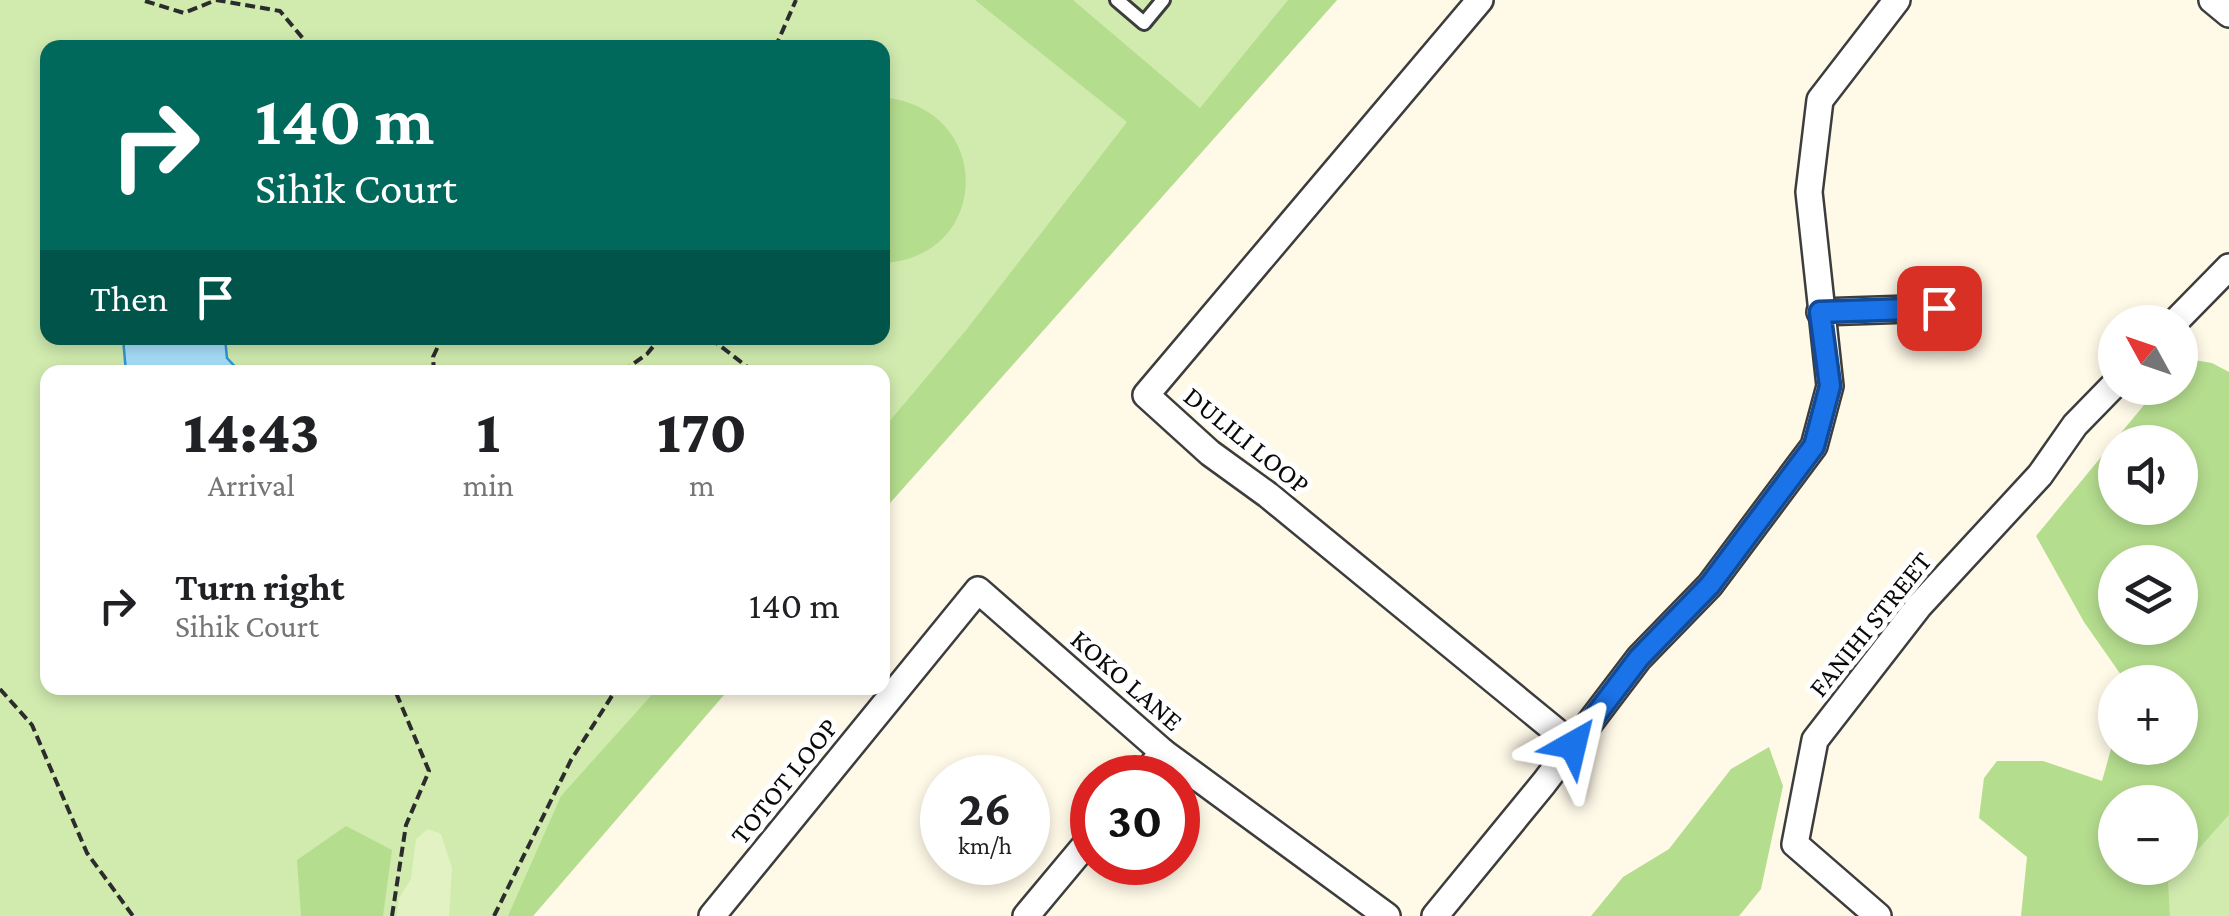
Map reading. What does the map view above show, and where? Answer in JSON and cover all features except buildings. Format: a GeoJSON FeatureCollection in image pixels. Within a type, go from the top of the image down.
{"type":"FeatureCollection","features":[{"type":"Feature","properties":{"kind":"street","name":"DULILI LOOP"},"geometry":{"type":"LineString","coordinates":[[1480,0],[1146,395],[1210,453],[1284,508],[1573,745]]}},
{"type":"Feature","properties":{"kind":"street"},"geometry":{"type":"LineString","coordinates":[[1435,916],[1639,658],[1710,585],[1814,446],[1830,386],[1808,192],[1820,100],[1896,0]]}},
{"type":"Feature","properties":{"kind":"street"},"geometry":{"type":"LineString","coordinates":[[2212,0],[2229,14]]}},
{"type":"Feature","properties":{"kind":"street"},"geometry":{"type":"LineString","coordinates":[[2191,305],[2229,266]]}},
{"type":"Feature","properties":{"kind":"street"},"geometry":{"type":"LineString","coordinates":[[1820,312],[1939,308]]}},
{"type":"Feature","properties":{"kind":"street","name":"FANIHI STREET"},"geometry":{"type":"LineString","coordinates":[[1878,916],[1795,844],[1815,740],[1918,606],[2040,475],[2075,425],[2098,401]]}},
{"type":"Feature","properties":{"kind":"street","name":"KOKO LANE"},"geometry":{"type":"LineString","coordinates":[[978,590],[1163,752],[1387,916]]}},
{"type":"Feature","properties":{"kind":"street","name":"TOTOT LOOP"},"geometry":{"type":"LineString","coordinates":[[712,916],[978,590]]}},
{"type":"Feature","properties":{"kind":"street"},"geometry":{"type":"LineString","coordinates":[[1026,916],[1070,863]]}},
{"type":"Feature","properties":{"kind":"lane"},"geometry":{"type":"LineString","coordinates":[[1117,0],[1144,22],[1162,0]]}},
{"type":"Feature","properties":{"kind":"path"},"geometry":{"type":"LineString","coordinates":[[146,0],[184,13],[216,0],[280,11],[304,40]]}},
{"type":"Feature","properties":{"kind":"path"},"geometry":{"type":"LineString","coordinates":[[778,40],[796,0]]}},
{"type":"Feature","properties":{"kind":"path"},"geometry":{"type":"LineString","coordinates":[[632,365],[654,345]]}},
{"type":"Feature","properties":{"kind":"path"},"geometry":{"type":"LineString","coordinates":[[719,345],[745,365]]}},
{"type":"Feature","properties":{"kind":"path"},"geometry":{"type":"LineString","coordinates":[[0,689],[32,725],[87,853],[133,916]]}},
{"type":"Feature","properties":{"kind":"path"},"geometry":{"type":"LineString","coordinates":[[392,916],[406,825],[429,771],[397,695]]}},
{"type":"Feature","properties":{"kind":"path"},"geometry":{"type":"LineString","coordinates":[[494,916],[571,760],[613,695]]}},
{"type":"Feature","properties":{"kind":"green space"},"geometry":{"type":"Polygon","coordinates":[[[0,0],[1337,0],[890,501],[890,365],[40,365],[40,695],[723,695],[533,916],[0,916],[0,0]]]}},
{"type":"Feature","properties":{"kind":"green space"},"geometry":{"type":"Polygon","coordinates":[[[975,0],[1073,0],[1200,108],[1288,0],[1337,0],[890,503],[890,421],[967,329],[1127,122],[975,0]]]}},
{"type":"Feature","properties":{"kind":"green space"},"geometry":{"type":"Polygon","coordinates":[[[890,99],[919,107],[945,127],[961,153],[966,182],[960,211],[944,236],[919,255],[890,261],[890,99]]]}},
{"type":"Feature","properties":{"kind":"green space"},"geometry":{"type":"Polygon","coordinates":[[[2198,361],[2229,372],[2229,815],[2198,850],[2198,785],[2098,785],[2098,885],[2168,885],[2170,916],[2021,916],[2027,857],[1979,818],[1984,778],[1997,761],[2043,761],[2102,781],[2107,765],[2198,765],[2198,665],[2114,665],[2100,645],[2198,645],[2198,545],[2098,545],[2098,642],[2036,536],[2098,461],[2098,525],[2198,525],[2198,425],[2128,425],[2144,405],[2198,405],[2198,361]]]}},
{"type":"Feature","properties":{"kind":"green space"},"geometry":{"type":"Polygon","coordinates":[[[652,695],[724,695],[533,916],[508,916],[561,796],[652,695]]]}},
{"type":"Feature","properties":{"kind":"green space"},"geometry":{"type":"Polygon","coordinates":[[[1769,747],[1783,786],[1761,889],[1739,916],[1591,916],[1623,877],[1669,849],[1731,769],[1769,747]]]}},
{"type":"Feature","properties":{"kind":"green space"},"geometry":{"type":"Polygon","coordinates":[[[2229,815],[2229,916],[2170,916],[2167,885],[2198,885],[2198,849],[2229,815]]]}},
{"type":"Feature","properties":{"kind":"green space"},"geometry":{"type":"Polygon","coordinates":[[[346,826],[392,850],[383,916],[301,916],[297,860],[346,826]]]}},
{"type":"Feature","properties":{"kind":"green space"},"geometry":{"type":"Polygon","coordinates":[[[428,829],[441,834],[452,868],[449,916],[397,916],[399,898],[411,879],[416,839],[428,829]]]}},
{"type":"Feature","properties":{"kind":"water"},"geometry":{"type":"Polygon","coordinates":[[[124,345],[226,345],[227,358],[234,365],[125,365],[124,345]]]}},
{"type":"Feature","properties":{"kind":"route"},"geometry":{"type":"LineString","coordinates":[[1573,745],[1639,658],[1710,585],[1814,446],[1830,386],[1820,312],[1939,308]]}}]}
